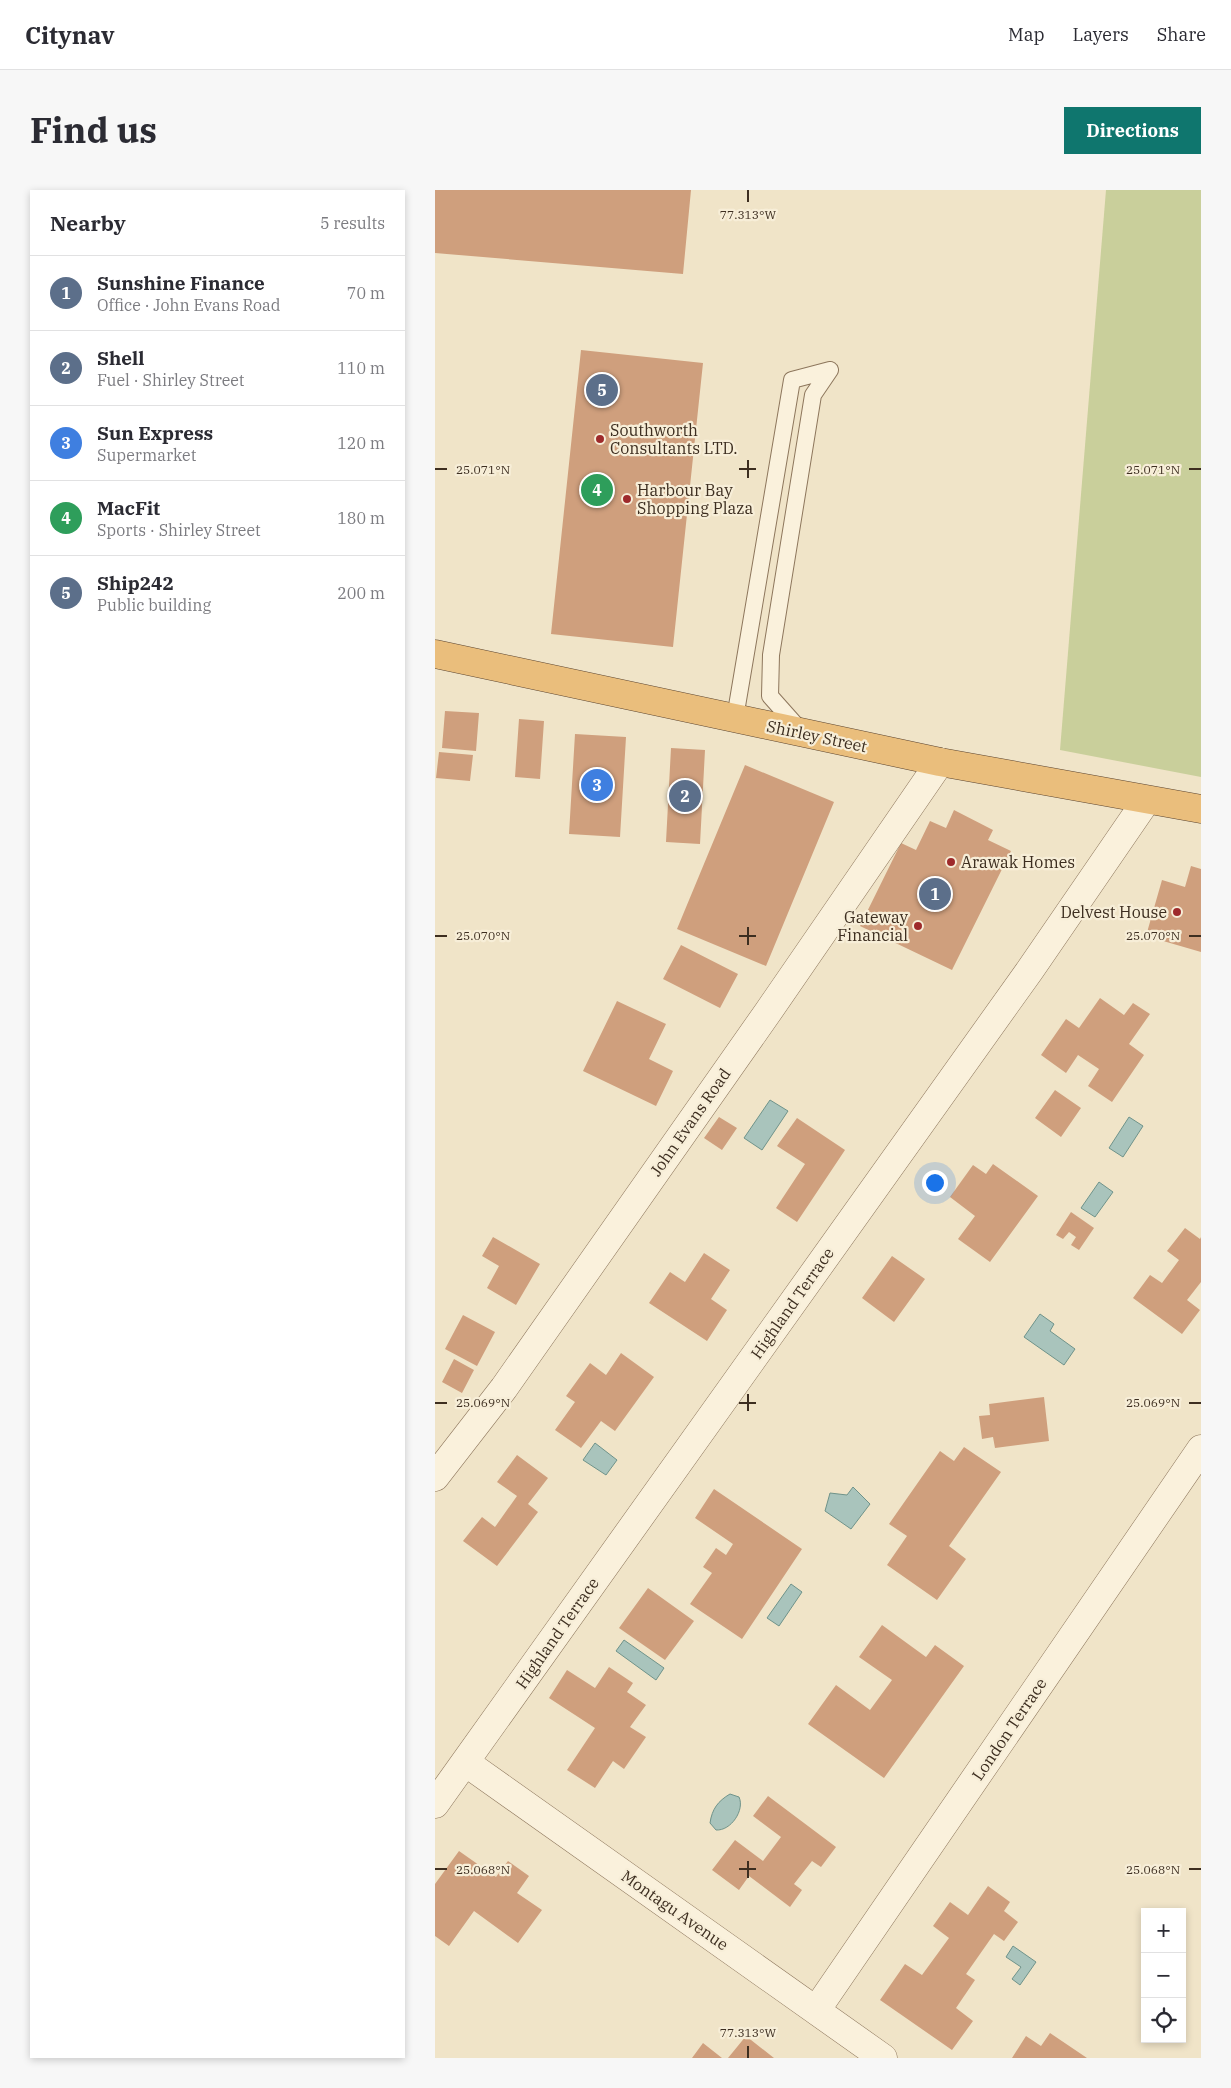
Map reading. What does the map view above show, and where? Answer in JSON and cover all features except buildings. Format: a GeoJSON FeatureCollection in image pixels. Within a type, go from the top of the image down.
{"type":"FeatureCollection","features":[{"type":"Feature","properties":{"kind":"highway","name":"Shirley Street"},"geometry":{"type":"LineString","coordinates":[[435,654],[940,762],[1146,801],[1201,809]]}},
{"type":"Feature","properties":{"kind":"street","name":"John Evans Road"},"geometry":{"type":"LineString","coordinates":[[435,1477],[504,1388],[774,1004],[940,762]]}},
{"type":"Feature","properties":{"kind":"street","name":"Highland Terrace"},"geometry":{"type":"LineString","coordinates":[[435,1804],[1024,978],[1146,801]]}},
{"type":"Feature","properties":{"kind":"street","name":"London Terrace"},"geometry":{"type":"LineString","coordinates":[[817,2009],[1201,1449]]}},
{"type":"Feature","properties":{"kind":"street","name":"Montagu Avenue"},"geometry":{"type":"LineString","coordinates":[[465,1762],[817,2009],[883,2058]]}},
{"type":"Feature","properties":{"kind":"lane"},"geometry":{"type":"LineString","coordinates":[[735,718],[792,380],[830,370],[813,395],[771,655],[770,696],[803,732]]}},
{"type":"Feature","properties":{"kind":"green space"},"geometry":{"type":"Polygon","coordinates":[[[1106,190],[1201,190],[1201,777],[1060,750],[1106,190]]]}},
{"type":"Feature","properties":{"kind":"water"},"geometry":{"type":"Polygon","coordinates":[[[770,1100],[788,1111],[762,1150],[744,1138],[770,1100]]]}},
{"type":"Feature","properties":{"kind":"water"},"geometry":{"type":"Polygon","coordinates":[[[1129,1117],[1143,1126],[1123,1157],[1109,1148],[1129,1117]]]}},
{"type":"Feature","properties":{"kind":"water"},"geometry":{"type":"Polygon","coordinates":[[[1099,1182],[1113,1192],[1095,1217],[1081,1208],[1099,1182]]]}},
{"type":"Feature","properties":{"kind":"water"},"geometry":{"type":"Polygon","coordinates":[[[1040,1314],[1054,1324],[1050,1331],[1075,1349],[1064,1365],[1024,1337],[1040,1314]]]}},
{"type":"Feature","properties":{"kind":"water"},"geometry":{"type":"Polygon","coordinates":[[[595,1443],[617,1460],[606,1475],[583,1460],[595,1443]]]}},
{"type":"Feature","properties":{"kind":"water"},"geometry":{"type":"Polygon","coordinates":[[[853,1487],[870,1504],[851,1529],[825,1511],[830,1493],[847,1495],[853,1487]]]}},
{"type":"Feature","properties":{"kind":"water"},"geometry":{"type":"Polygon","coordinates":[[[791,1584],[802,1592],[779,1626],[767,1618],[791,1584]]]}},
{"type":"Feature","properties":{"kind":"water"},"geometry":{"type":"Polygon","coordinates":[[[624,1640],[664,1668],[656,1680],[616,1651],[624,1640]]]}},
{"type":"Feature","properties":{"kind":"water"},"geometry":{"type":"Polygon","coordinates":[[[730,1794],[739,1797],[740,1808],[735,1819],[727,1827],[716,1830],[710,1823],[712,1814],[719,1803],[730,1794]]]}},
{"type":"Feature","properties":{"kind":"water"},"geometry":{"type":"Polygon","coordinates":[[[1013,1946],[1036,1962],[1020,1985],[1012,1979],[1021,1967],[1006,1957],[1013,1946]]]}},
{"type":"Feature","properties":{"kind":"place","name":"Ship242"},"geometry":{"type":"Point","coordinates":[602,390]}},
{"type":"Feature","properties":{"kind":"place","name":"Southworth Consultants LTD."},"geometry":{"type":"Point","coordinates":[600,439]}},
{"type":"Feature","properties":{"kind":"place","name":"MacFit"},"geometry":{"type":"Point","coordinates":[597,490]}},
{"type":"Feature","properties":{"kind":"place","name":"Harbour Bay Shopping Plaza"},"geometry":{"type":"Point","coordinates":[627,499]}},
{"type":"Feature","properties":{"kind":"place","name":"Sun Express"},"geometry":{"type":"Point","coordinates":[597,785]}},
{"type":"Feature","properties":{"kind":"place","name":"Shell"},"geometry":{"type":"Point","coordinates":[685,796]}},
{"type":"Feature","properties":{"kind":"place","name":"Arawak Homes"},"geometry":{"type":"Point","coordinates":[951,862]}},
{"type":"Feature","properties":{"kind":"place","name":"Sunshine Finance"},"geometry":{"type":"Point","coordinates":[935,894]}},
{"type":"Feature","properties":{"kind":"place","name":"Delvest House"},"geometry":{"type":"Point","coordinates":[1177,912]}},
{"type":"Feature","properties":{"kind":"place","name":"Gateway Financial"},"geometry":{"type":"Point","coordinates":[918,926]}}]}
